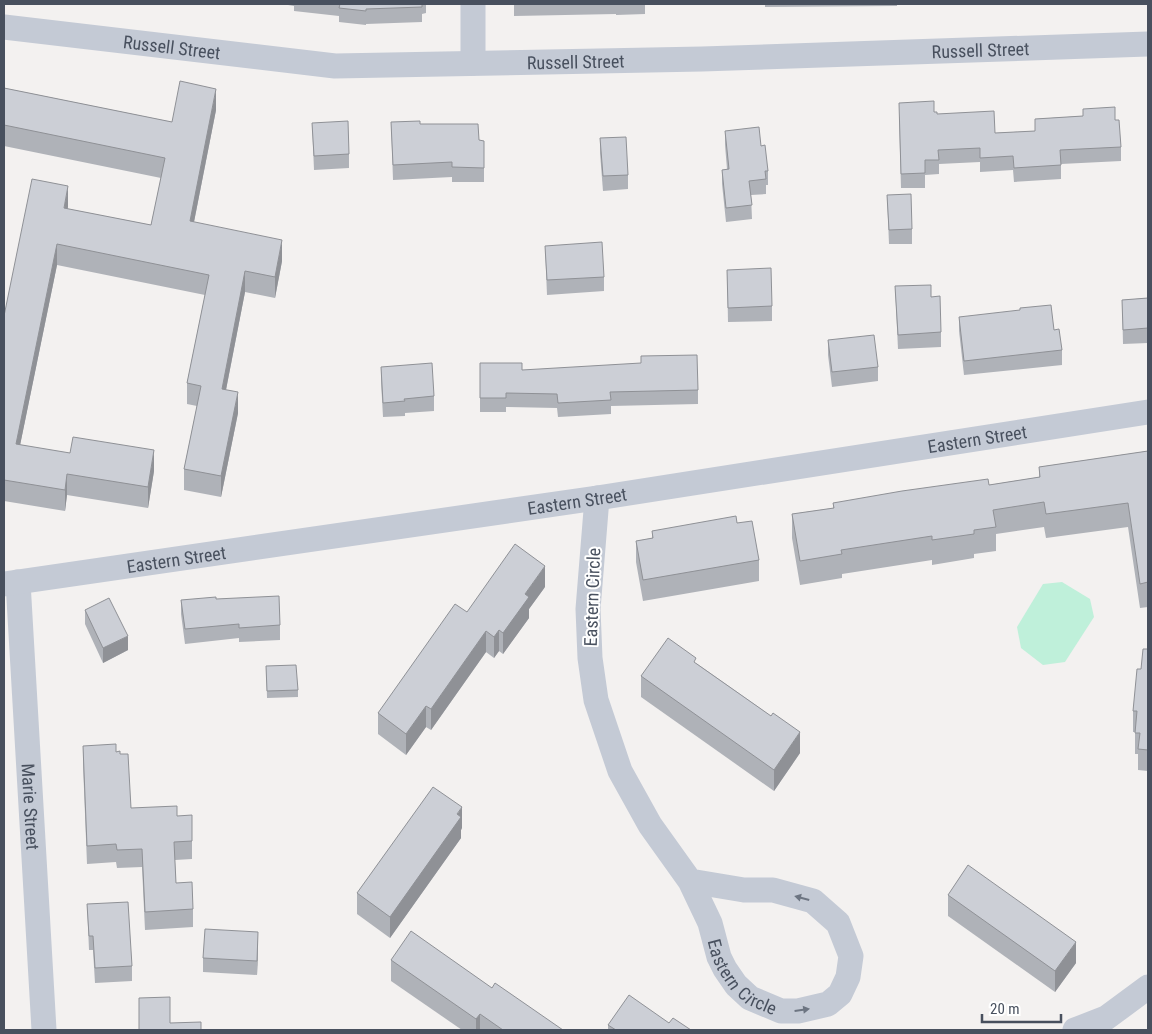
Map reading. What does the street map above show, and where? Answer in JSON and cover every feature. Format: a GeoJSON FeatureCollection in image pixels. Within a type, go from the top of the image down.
{"type":"FeatureCollection","features":[{"type":"Feature","properties":{"kind":"street"},"geometry":{"type":"LineString","coordinates":[[473,4],[473,63]]}},
{"type":"Feature","properties":{"kind":"street","name":"Russell Street"},"geometry":{"type":"LineString","coordinates":[[4,27],[335,66],[702,59],[1148,44]]}},
{"type":"Feature","properties":{"kind":"street","name":"Eastern Street"},"geometry":{"type":"LineString","coordinates":[[11,583],[597,498],[1148,412]]}},
{"type":"Feature","properties":{"kind":"street","name":"Eastern Circle"},"geometry":{"type":"LineString","coordinates":[[597,498],[588,609],[590,658],[596,700],[620,771],[650,825],[690,881],[710,923],[719,957],[736,985],[750,998],[781,1011],[798,1011],[828,1004],[840,994],[848,977],[851,956],[838,923],[813,901],[773,890],[744,890],[690,881]]}},
{"type":"Feature","properties":{"kind":"street","name":"Marie Street"},"geometry":{"type":"LineString","coordinates":[[11,583],[44,1030]]}},
{"type":"Feature","properties":{"kind":"street"},"geometry":{"type":"LineString","coordinates":[[1075,1030],[1106,1018],[1148,987]]}},
{"type":"Feature","properties":{"kind":"green space"},"geometry":{"type":"Polygon","coordinates":[[[1062,582],[1090,599],[1094,617],[1065,662],[1043,665],[1021,648],[1017,627],[1043,584],[1062,582]]]}},
{"type":"Feature","properties":{"kind":"building"},"geometry":{"type":"Polygon","coordinates":[[[340,4],[422,4],[422,7],[366,9],[366,11],[339,8],[340,4]]]}},
{"type":"Feature","properties":{"kind":"building"},"geometry":{"type":"Polygon","coordinates":[[[180,81],[216,89],[190,221],[282,240],[275,277],[245,271],[222,389],[238,392],[221,476],[184,469],[201,386],[187,383],[209,275],[57,244],[16,444],[70,453],[73,437],[154,450],[148,487],[67,474],[65,490],[4,480],[4,316],[32,179],[68,186],[64,208],[151,225],[165,158],[4,125],[4,88],[172,122],[180,81]]]}},
{"type":"Feature","properties":{"kind":"building"},"geometry":{"type":"Polygon","coordinates":[[[934,101],[934,112],[937,112],[937,114],[994,111],[995,133],[1035,131],[1035,119],[1083,116],[1083,109],[1115,107],[1115,120],[1119,120],[1121,147],[1060,150],[1061,165],[1014,168],[1013,156],[980,158],[980,148],[938,150],[939,160],[925,160],[925,173],[901,174],[899,103],[934,101]]]}},
{"type":"Feature","properties":{"kind":"building"},"geometry":{"type":"Polygon","coordinates":[[[348,121],[349,154],[314,156],[312,123],[348,121]]]}},
{"type":"Feature","properties":{"kind":"building"},"geometry":{"type":"Polygon","coordinates":[[[420,121],[420,124],[478,124],[479,140],[484,141],[484,168],[452,167],[452,162],[393,165],[391,122],[420,121]]]}},
{"type":"Feature","properties":{"kind":"building"},"geometry":{"type":"Polygon","coordinates":[[[759,127],[761,146],[765,145],[768,171],[765,171],[766,179],[749,181],[752,205],[726,208],[722,170],[729,169],[725,131],[759,127]]]}},
{"type":"Feature","properties":{"kind":"building"},"geometry":{"type":"Polygon","coordinates":[[[626,137],[628,175],[603,176],[600,138],[626,137]]]}},
{"type":"Feature","properties":{"kind":"building"},"geometry":{"type":"Polygon","coordinates":[[[911,194],[912,229],[889,230],[887,195],[911,194]]]}},
{"type":"Feature","properties":{"kind":"building"},"geometry":{"type":"Polygon","coordinates":[[[602,242],[604,277],[547,280],[545,246],[602,242]]]}},
{"type":"Feature","properties":{"kind":"building"},"geometry":{"type":"Polygon","coordinates":[[[771,268],[772,306],[728,308],[727,270],[771,268]]]}},
{"type":"Feature","properties":{"kind":"building"},"geometry":{"type":"Polygon","coordinates":[[[931,285],[931,297],[940,296],[941,332],[898,335],[895,286],[931,285]]]}},
{"type":"Feature","properties":{"kind":"building"},"geometry":{"type":"Polygon","coordinates":[[[1148,298],[1148,328],[1123,330],[1122,300],[1148,298]]]}},
{"type":"Feature","properties":{"kind":"building"},"geometry":{"type":"Polygon","coordinates":[[[1051,305],[1054,330],[1059,329],[1062,350],[964,361],[959,317],[1051,305]]]}},
{"type":"Feature","properties":{"kind":"building"},"geometry":{"type":"Polygon","coordinates":[[[874,335],[878,367],[832,372],[828,340],[874,335]]]}},
{"type":"Feature","properties":{"kind":"building"},"geometry":{"type":"Polygon","coordinates":[[[697,355],[698,390],[610,392],[611,400],[558,403],[557,394],[506,393],[506,398],[480,398],[480,363],[522,363],[522,370],[641,363],[641,356],[697,355]]]}},
{"type":"Feature","properties":{"kind":"building"},"geometry":{"type":"Polygon","coordinates":[[[432,363],[434,396],[383,403],[381,367],[432,363]]]}},
{"type":"Feature","properties":{"kind":"building"},"geometry":{"type":"Polygon","coordinates":[[[1148,451],[1148,582],[1140,584],[1128,503],[1046,514],[1044,502],[993,510],[996,527],[974,530],[974,534],[932,540],[932,536],[841,550],[842,554],[800,561],[792,514],[834,508],[833,503],[902,491],[988,479],[989,485],[1040,477],[1039,467],[1148,451]]]}},
{"type":"Feature","properties":{"kind":"building"},"geometry":{"type":"Polygon","coordinates":[[[736,516],[737,523],[752,521],[759,560],[643,580],[636,541],[653,538],[652,531],[736,516]]]}},
{"type":"Feature","properties":{"kind":"building"},"geometry":{"type":"Polygon","coordinates":[[[515,544],[545,566],[525,594],[529,597],[503,633],[499,630],[494,637],[486,631],[431,709],[426,706],[406,734],[378,713],[455,604],[467,612],[515,544]]]}},
{"type":"Feature","properties":{"kind":"building"},"geometry":{"type":"Polygon","coordinates":[[[279,596],[280,625],[239,628],[239,624],[185,629],[181,600],[216,597],[216,599],[279,596]]]}},
{"type":"Feature","properties":{"kind":"building"},"geometry":{"type":"Polygon","coordinates":[[[109,598],[128,636],[103,648],[85,610],[109,598]]]}},
{"type":"Feature","properties":{"kind":"building"},"geometry":{"type":"Polygon","coordinates":[[[668,638],[696,658],[694,662],[771,716],[773,713],[800,732],[774,770],[641,676],[668,638]]]}},
{"type":"Feature","properties":{"kind":"building"},"geometry":{"type":"Polygon","coordinates":[[[1143,649],[1148,649],[1148,750],[1138,749],[1140,733],[1135,733],[1137,711],[1133,711],[1137,669],[1141,669],[1143,649]]]}},
{"type":"Feature","properties":{"kind":"building"},"geometry":{"type":"Polygon","coordinates":[[[296,665],[298,690],[267,691],[266,666],[296,665]]]}},
{"type":"Feature","properties":{"kind":"building"},"geometry":{"type":"Polygon","coordinates":[[[116,744],[116,752],[120,751],[120,754],[128,754],[131,808],[177,806],[177,816],[192,815],[192,841],[174,842],[176,883],[192,882],[193,909],[145,912],[142,849],[117,850],[116,844],[87,846],[83,746],[116,744]]]}},
{"type":"Feature","properties":{"kind":"building"},"geometry":{"type":"Polygon","coordinates":[[[433,787],[462,807],[457,814],[461,817],[390,917],[357,893],[433,787]]]}},
{"type":"Feature","properties":{"kind":"building"},"geometry":{"type":"Polygon","coordinates":[[[968,865],[1076,942],[1055,971],[948,895],[968,865]]]}},
{"type":"Feature","properties":{"kind":"building"},"geometry":{"type":"Polygon","coordinates":[[[128,902],[132,966],[95,968],[93,936],[89,936],[87,904],[128,902]]]}},
{"type":"Feature","properties":{"kind":"building"},"geometry":{"type":"Polygon","coordinates":[[[205,929],[258,932],[257,961],[203,958],[205,929]]]}},
{"type":"Feature","properties":{"kind":"building"},"geometry":{"type":"Polygon","coordinates":[[[411,931],[492,988],[495,983],[563,1030],[503,1030],[480,1014],[476,1019],[391,960],[411,931]]]}},
{"type":"Feature","properties":{"kind":"building"},"geometry":{"type":"Polygon","coordinates":[[[629,995],[669,1023],[673,1018],[691,1030],[616,1030],[608,1025],[629,995]]]}},
{"type":"Feature","properties":{"kind":"building"},"geometry":{"type":"Polygon","coordinates":[[[170,997],[170,1023],[201,1022],[201,1030],[139,1030],[139,998],[170,997]]]}}]}
